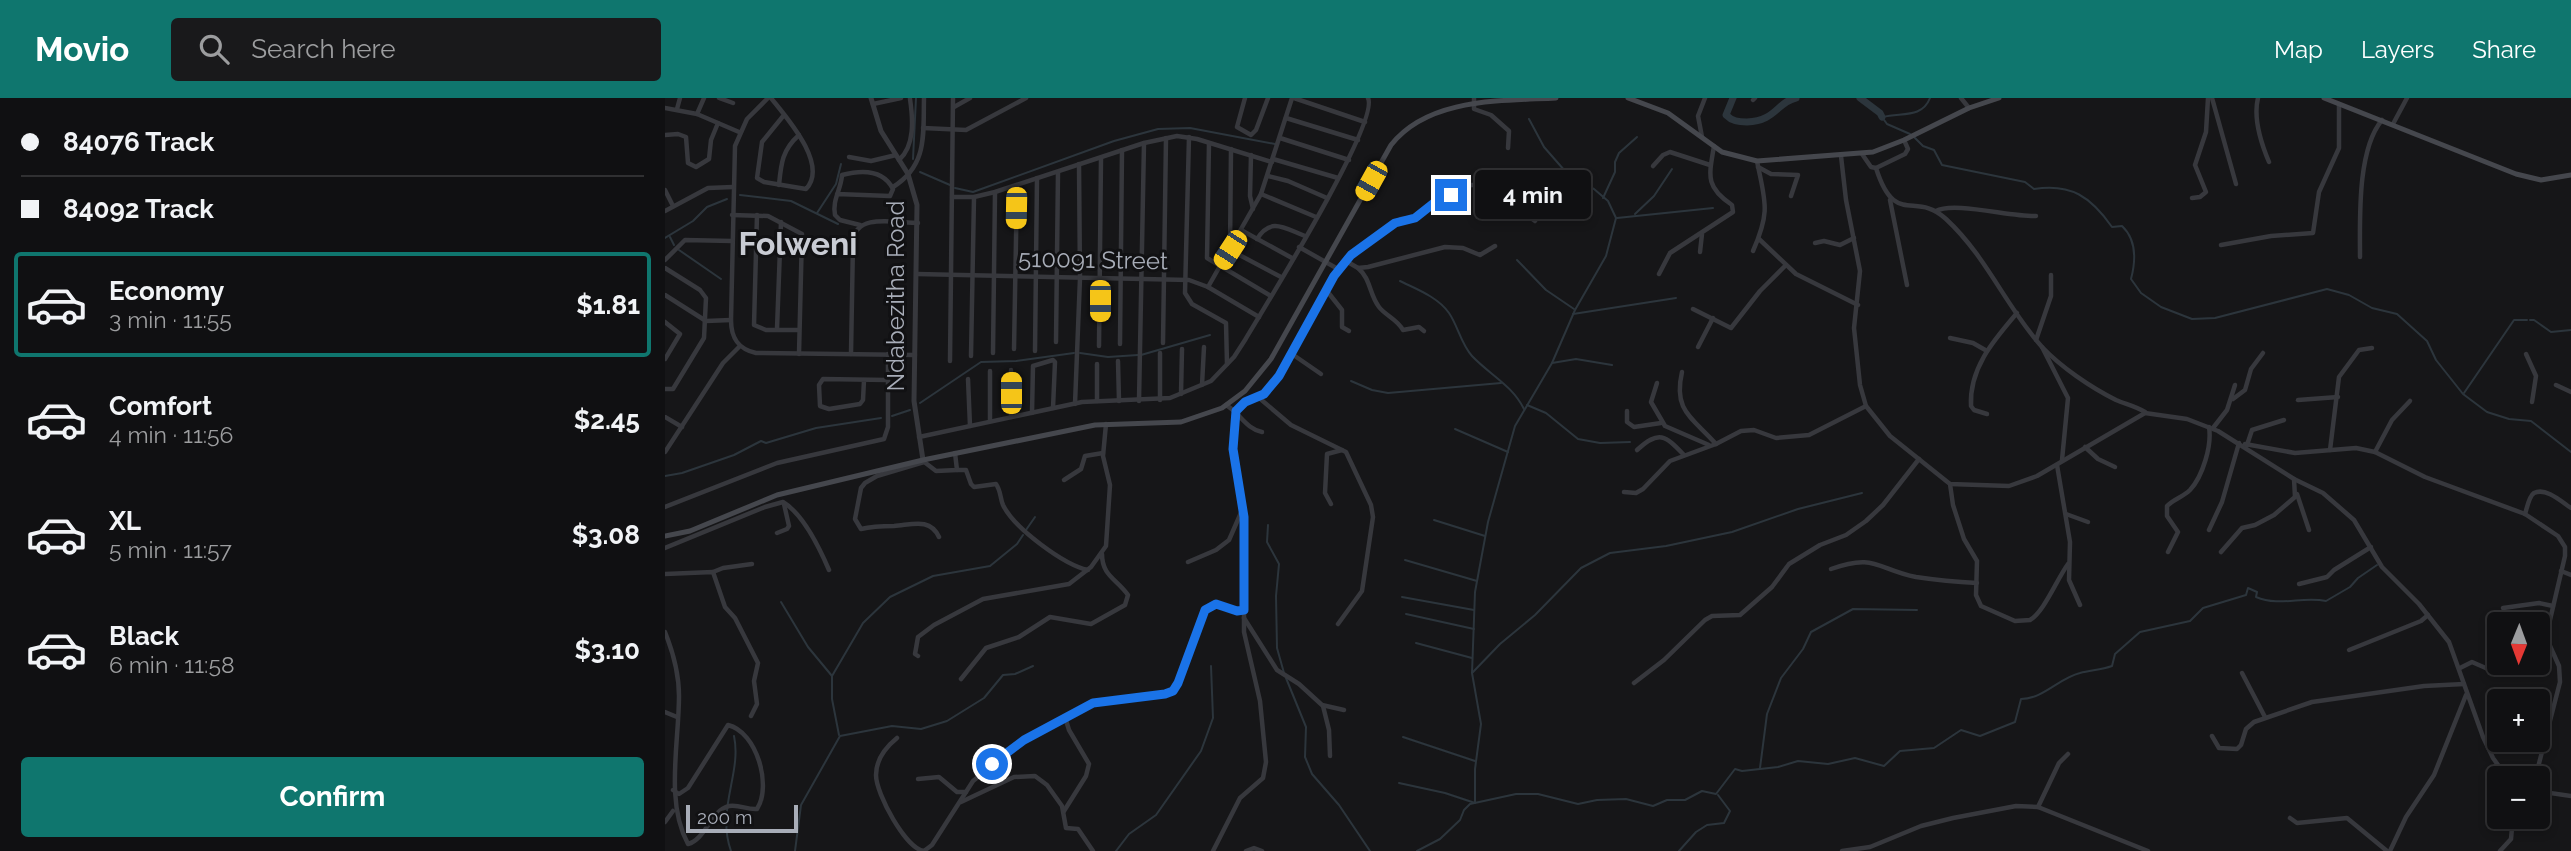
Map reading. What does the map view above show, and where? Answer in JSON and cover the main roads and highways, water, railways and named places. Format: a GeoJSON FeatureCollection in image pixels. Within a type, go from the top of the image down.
{"type":"FeatureCollection","features":[{"type":"Feature","properties":{"kind":"main road"},"geometry":{"type":"LineString","coordinates":[[665,536],[690,531],[778,495],[877,474],[955,453],[1106,424],[1168,424],[1193,420],[1226,405],[1252,384],[1271,359],[1391,145],[1402,131],[1434,109],[1474,100],[1556,98]]}},
{"type":"Feature","properties":{"kind":"main road"},"geometry":{"type":"LineString","coordinates":[[1628,98],[1660,109],[1714,146],[1757,164],[1862,154],[1886,148],[1969,108],[1999,98]]}},
{"type":"Feature","properties":{"kind":"main road"},"geometry":{"type":"LineString","coordinates":[[2324,98],[2342,102],[2516,174],[2541,180],[2571,175]]}},
{"type":"Feature","properties":{"kind":"waterway"},"geometry":{"type":"LineString","coordinates":[[913,159],[916,98]]}},
{"type":"Feature","properties":{"kind":"waterway"},"geometry":{"type":"LineString","coordinates":[[1733,98],[1726,115],[1735,121],[1747,122],[1764,118],[1784,103],[1796,98]]}},
{"type":"Feature","properties":{"kind":"waterway"},"geometry":{"type":"LineString","coordinates":[[1860,98],[1882,117]]}},
{"type":"Feature","properties":{"kind":"waterway"},"geometry":{"type":"LineString","coordinates":[[1883,117],[1916,112],[1922,109],[1930,98]]}},
{"type":"Feature","properties":{"kind":"waterway"},"geometry":{"type":"LineString","coordinates":[[1882,117],[1887,124],[1910,134]]}},
{"type":"Feature","properties":{"kind":"waterway"},"geometry":{"type":"LineString","coordinates":[[1399,783],[1475,803],[1475,769],[1481,724],[1472,673],[1475,592],[1488,522],[1515,426],[1552,363],[1575,310],[1606,256],[1616,218],[1608,201],[1594,189],[1572,179],[1544,147],[1529,119]]}},
{"type":"Feature","properties":{"kind":"waterway"},"geometry":{"type":"LineString","coordinates":[[955,188],[973,192],[1114,141],[1158,129],[1190,128],[1275,144]]}},
{"type":"Feature","properties":{"kind":"waterway"},"geometry":{"type":"LineString","coordinates":[[1603,198],[1615,172],[1619,153],[1637,137]]}},
{"type":"Feature","properties":{"kind":"waterway"},"geometry":{"type":"LineString","coordinates":[[1914,137],[1923,146],[1934,150],[1942,165],[2025,182],[2034,189],[2059,188],[2079,194],[2088,200],[2112,227],[2122,226],[2127,232],[2133,244],[2134,265],[2131,279],[2141,293],[2161,307],[2192,319],[2215,318],[2327,289],[2349,295],[2372,308],[2397,314],[2427,341],[2436,360],[2463,394],[2487,412],[2509,419],[2531,421],[2571,452]]}},
{"type":"Feature","properties":{"kind":"waterway"},"geometry":{"type":"LineString","coordinates":[[817,213],[836,184],[841,164]]}},
{"type":"Feature","properties":{"kind":"waterway"},"geometry":{"type":"LineString","coordinates":[[1635,214],[1654,196],[1672,169]]}},
{"type":"Feature","properties":{"kind":"waterway"},"geometry":{"type":"LineString","coordinates":[[920,172],[950,185]]}},
{"type":"Feature","properties":{"kind":"waterway"},"geometry":{"type":"LineString","coordinates":[[740,195],[791,201],[838,224]]}},
{"type":"Feature","properties":{"kind":"waterway"},"geometry":{"type":"LineString","coordinates":[[665,238],[693,221],[707,207],[727,199]]}},
{"type":"Feature","properties":{"kind":"waterway"},"geometry":{"type":"LineString","coordinates":[[1617,218],[1713,208]]}},
{"type":"Feature","properties":{"kind":"waterway"},"geometry":{"type":"LineString","coordinates":[[670,237],[674,245]]}},
{"type":"Feature","properties":{"kind":"waterway"},"geometry":{"type":"LineString","coordinates":[[679,250],[721,279]]}},
{"type":"Feature","properties":{"kind":"waterway"},"geometry":{"type":"LineString","coordinates":[[1517,260],[1546,290],[1574,309]]}},
{"type":"Feature","properties":{"kind":"waterway"},"geometry":{"type":"LineString","coordinates":[[1400,281],[1444,307],[1468,351],[1507,387],[1524,409]]}},
{"type":"Feature","properties":{"kind":"waterway"},"geometry":{"type":"LineString","coordinates":[[1573,314],[1676,298]]}},
{"type":"Feature","properties":{"kind":"waterway"},"geometry":{"type":"LineString","coordinates":[[2464,393],[2514,320],[2527,320]]}},
{"type":"Feature","properties":{"kind":"waterway"},"geometry":{"type":"LineString","coordinates":[[2530,320],[2551,332],[2571,330]]}},
{"type":"Feature","properties":{"kind":"waterway"},"geometry":{"type":"LineString","coordinates":[[1141,355],[1210,335]]}},
{"type":"Feature","properties":{"kind":"waterway"},"geometry":{"type":"LineString","coordinates":[[920,403],[981,362],[1016,361],[1074,353]]}},
{"type":"Feature","properties":{"kind":"waterway"},"geometry":{"type":"LineString","coordinates":[[1080,353],[1108,357],[1138,355]]}},
{"type":"Feature","properties":{"kind":"waterway"},"geometry":{"type":"LineString","coordinates":[[1552,363],[1576,359],[1612,365]]}},
{"type":"Feature","properties":{"kind":"waterway"},"geometry":{"type":"LineString","coordinates":[[1351,381],[1388,393],[1501,383]]}},
{"type":"Feature","properties":{"kind":"waterway"},"geometry":{"type":"LineString","coordinates":[[1527,405],[1546,413],[1578,439],[1600,443],[1630,442]]}},
{"type":"Feature","properties":{"kind":"waterway"},"geometry":{"type":"LineString","coordinates":[[892,416],[910,410]]}},
{"type":"Feature","properties":{"kind":"waterway"},"geometry":{"type":"LineString","coordinates":[[665,476],[734,455],[761,441],[766,443],[816,428],[881,418]]}},
{"type":"Feature","properties":{"kind":"waterway"},"geometry":{"type":"LineString","coordinates":[[1455,429],[1508,452]]}},
{"type":"Feature","properties":{"kind":"waterway"},"geometry":{"type":"LineString","coordinates":[[1473,672],[1581,568],[1610,553],[1666,546],[1732,532],[1798,509],[1862,493]]}},
{"type":"Feature","properties":{"kind":"waterway"},"geometry":{"type":"LineString","coordinates":[[1026,530],[1035,517]]}},
{"type":"Feature","properties":{"kind":"waterway"},"geometry":{"type":"LineString","coordinates":[[1434,520],[1485,536]]}},
{"type":"Feature","properties":{"kind":"waterway"},"geometry":{"type":"LineString","coordinates":[[1268,525],[1267,542],[1279,564],[1276,596],[1277,648],[1284,673]]}},
{"type":"Feature","properties":{"kind":"waterway"},"geometry":{"type":"LineString","coordinates":[[839,735],[832,699],[832,676],[863,623],[890,597],[933,576],[990,566],[1017,544],[1023,535]]}},
{"type":"Feature","properties":{"kind":"waterway"},"geometry":{"type":"LineString","coordinates":[[1405,560],[1477,581]]}},
{"type":"Feature","properties":{"kind":"waterway"},"geometry":{"type":"LineString","coordinates":[[1417,851],[1440,839],[1460,820],[1470,804],[1516,794],[1538,794],[1578,804],[1626,799],[1653,806],[1667,800],[1685,800],[1702,791],[1716,794],[1735,769],[1742,771],[1778,767],[1798,761],[1828,764],[1855,758],[1884,766],[1900,751],[1934,748],[1961,730],[1980,736],[2015,722],[2021,699],[2037,696],[2072,676],[2112,666],[2115,654],[2140,632],[2190,621],[2203,608],[2246,595],[2248,588],[2257,592],[2256,597],[2265,600],[2326,601],[2350,587],[2377,565]]}},
{"type":"Feature","properties":{"kind":"waterway"},"geometry":{"type":"LineString","coordinates":[[1402,597],[1474,610]]}},
{"type":"Feature","properties":{"kind":"waterway"},"geometry":{"type":"LineString","coordinates":[[781,602],[808,647],[832,676]]}},
{"type":"Feature","properties":{"kind":"waterway"},"geometry":{"type":"LineString","coordinates":[[1760,768],[1767,714],[1781,678],[1803,649],[1811,632],[1853,609],[1917,610]]}},
{"type":"Feature","properties":{"kind":"waterway"},"geometry":{"type":"LineString","coordinates":[[1406,614],[1474,629]]}},
{"type":"Feature","properties":{"kind":"waterway"},"geometry":{"type":"LineString","coordinates":[[1416,643],[1472,658]]}},
{"type":"Feature","properties":{"kind":"waterway"},"geometry":{"type":"LineString","coordinates":[[795,851],[801,805],[840,736],[892,726],[921,729],[947,721],[984,698],[1003,675],[1015,674],[1033,666]]}},
{"type":"Feature","properties":{"kind":"waterway"},"geometry":{"type":"LineString","coordinates":[[1116,851],[1129,834],[1156,815],[1201,751],[1213,718],[1211,666]]}},
{"type":"Feature","properties":{"kind":"waterway"},"geometry":{"type":"LineString","coordinates":[[1286,678],[1306,727],[1305,757],[1312,774],[1339,805],[1370,851]]}},
{"type":"Feature","properties":{"kind":"waterway"},"geometry":{"type":"LineString","coordinates":[[731,851],[726,821],[735,764],[734,736]]}},
{"type":"Feature","properties":{"kind":"waterway"},"geometry":{"type":"LineString","coordinates":[[1403,737],[1475,761]]}},
{"type":"Feature","properties":{"kind":"waterway"},"geometry":{"type":"LineString","coordinates":[[1679,851],[1696,832],[1707,825],[1724,823],[1730,811],[1718,795]]}},
{"type":"Feature","properties":{"kind":"district","name":"Folweni"},"geometry":{"type":"Point","coordinates":[798,244]}}]}
